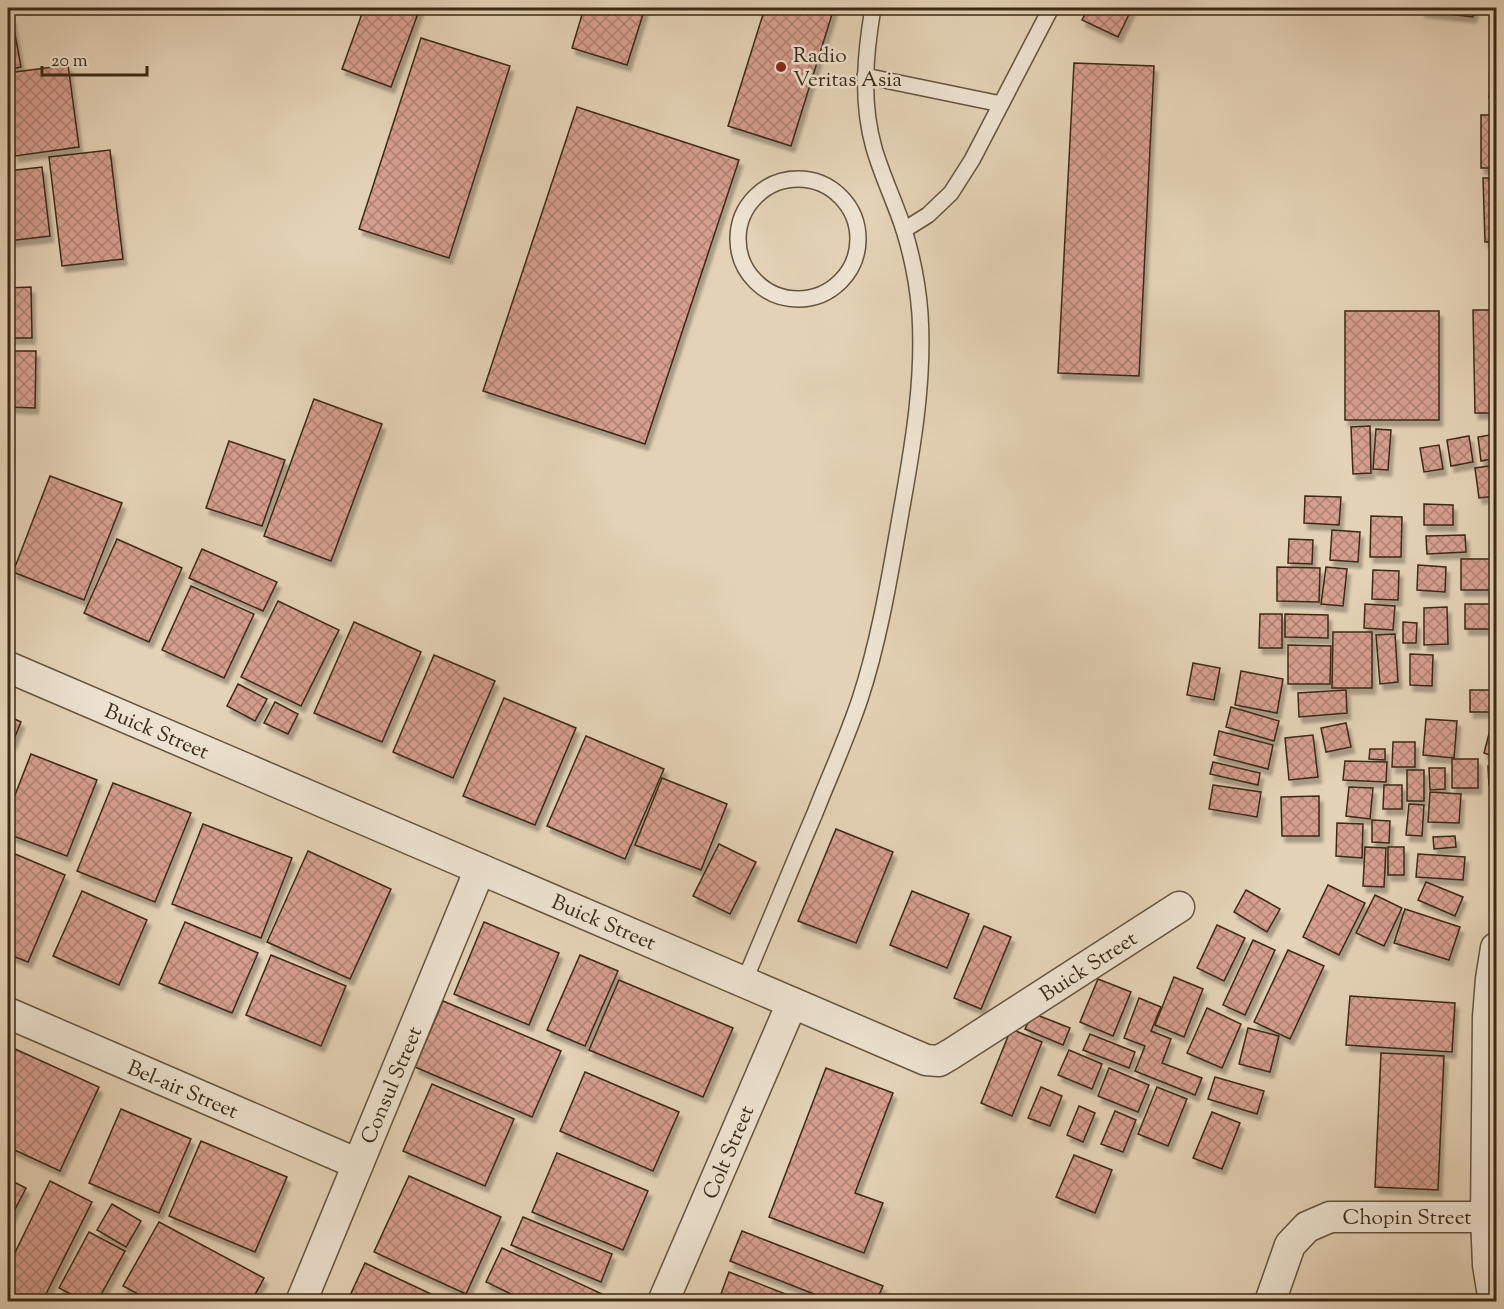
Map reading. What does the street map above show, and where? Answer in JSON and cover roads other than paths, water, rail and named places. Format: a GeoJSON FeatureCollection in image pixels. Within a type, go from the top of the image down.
{"type":"FeatureCollection","features":[{"type":"Feature","properties":{"kind":"street","name":"Buick Street"},"geometry":{"type":"LineString","coordinates":[[8,667],[926,1060],[939,1061],[951,1054],[1179,907]]}},
{"type":"Feature","properties":{"kind":"street","name":"Consul Street"},"geometry":{"type":"LineString","coordinates":[[301,1302],[480,869]]}},
{"type":"Feature","properties":{"kind":"street","name":"Chopin Street"},"geometry":{"type":"LineString","coordinates":[[1494,1302],[1488,1265],[1486,1217],[1488,1017],[1491,979],[1497,948]]}},
{"type":"Feature","properties":{"kind":"street","name":"Colt Street"},"geometry":{"type":"LineString","coordinates":[[663,1302],[792,1003]]}},
{"type":"Feature","properties":{"kind":"street","name":"Bel-air Street"},"geometry":{"type":"LineString","coordinates":[[8,1013],[358,1164]]}},
{"type":"Feature","properties":{"kind":"street","name":"Chopin Street"},"geometry":{"type":"LineString","coordinates":[[1270,1302],[1290,1245],[1307,1227],[1330,1217],[1486,1217]]}},
{"type":"Feature","properties":{"kind":"lane"},"geometry":{"type":"LineString","coordinates":[[744,982],[860,699],[883,615],[918,402],[921,357],[920,312],[915,274],[904,230],[874,147],[867,112],[865,76],[868,34],[873,8]]}},
{"type":"Feature","properties":{"kind":"lane"},"geometry":{"type":"LineString","coordinates":[[904,230],[928,216],[951,193],[972,160],[1051,8]]}},
{"type":"Feature","properties":{"kind":"lane"},"geometry":{"type":"LineString","coordinates":[[865,76],[1001,104]]}},
{"type":"Feature","properties":{"kind":"lane"},"geometry":{"type":"LineString","coordinates":[[799,179],[819,183],[836,193],[849,207],[858,234],[853,264],[842,281],[826,293],[807,299],[787,299],[768,292],[753,280],[742,263],[738,243],[740,224],[748,206],[762,192],[780,182],[799,179]]}},
{"type":"Feature","properties":{"kind":"place","name":"Radio Veritas Asia"},"geometry":{"type":"Point","coordinates":[781,67]}}]}
